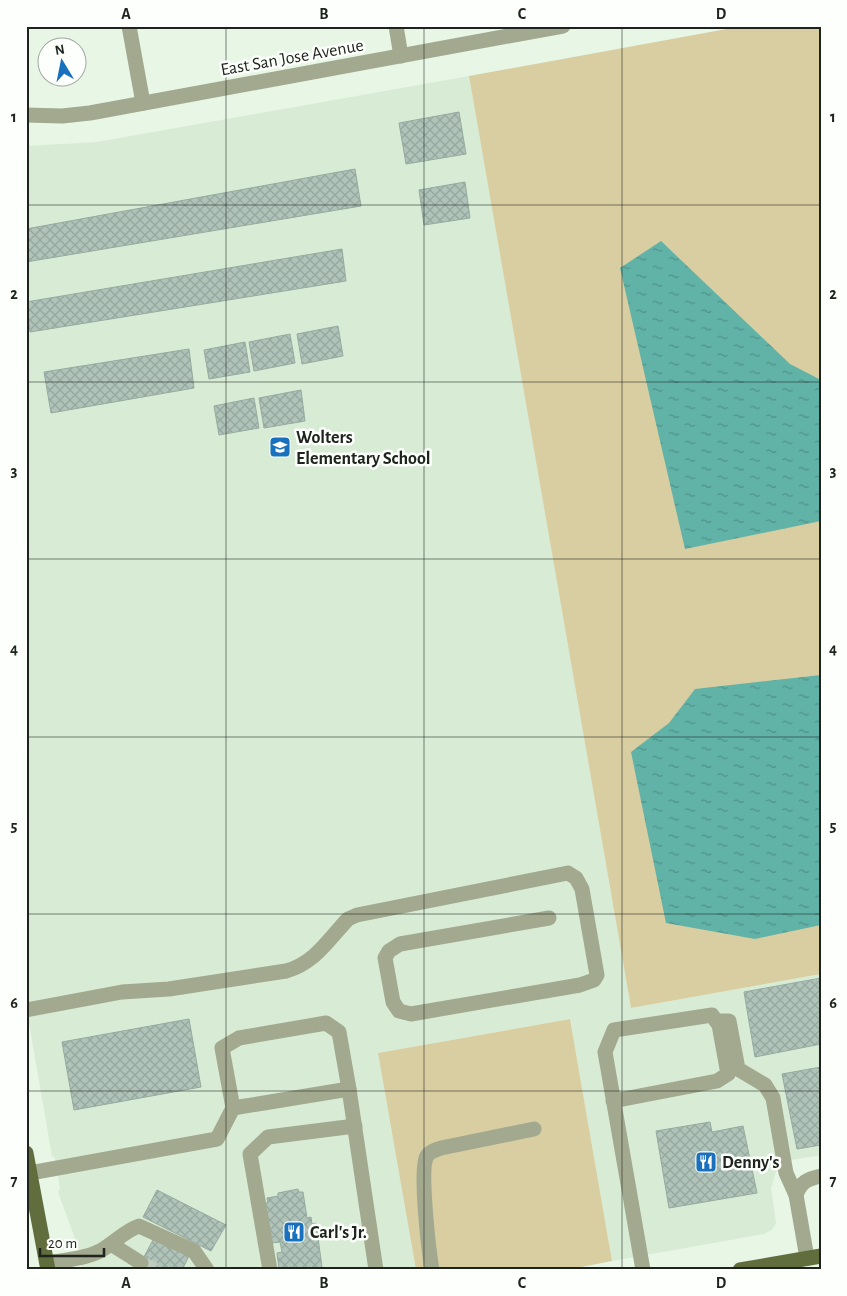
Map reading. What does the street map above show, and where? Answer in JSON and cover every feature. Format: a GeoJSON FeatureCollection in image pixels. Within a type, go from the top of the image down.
{"type":"FeatureCollection","features":[{"type":"Feature","properties":{"kind":"main road"},"geometry":{"type":"LineString","coordinates":[[26,1152],[47,1266]]}},
{"type":"Feature","properties":{"kind":"main road"},"geometry":{"type":"LineString","coordinates":[[740,1270],[814,1257]]}},
{"type":"Feature","properties":{"kind":"street"},"geometry":{"type":"LineString","coordinates":[[129,26],[143,103]]}},
{"type":"Feature","properties":{"kind":"street"},"geometry":{"type":"LineString","coordinates":[[396,26],[401,56]]}},
{"type":"Feature","properties":{"kind":"street","name":"East San Jose Avenue"},"geometry":{"type":"LineString","coordinates":[[26,115],[62,116],[143,103],[562,26]]}},
{"type":"Feature","properties":{"kind":"street"},"geometry":{"type":"LineString","coordinates":[[26,1010],[122,992],[170,989],[302,966],[310,960],[348,919],[357,915],[568,873],[576,878],[582,889],[597,975],[594,980],[580,985],[411,1014],[399,1011],[394,1002],[385,958],[389,950],[400,944],[548,918]]}},
{"type":"Feature","properties":{"kind":"street"},"geometry":{"type":"LineString","coordinates":[[614,1101],[718,1081],[728,1074],[716,1021],[712,1015],[614,1030],[605,1052],[643,1270]]}},
{"type":"Feature","properties":{"kind":"street"},"geometry":{"type":"LineString","coordinates":[[716,1021],[729,1021],[738,1068],[765,1085],[774,1098],[786,1174],[796,1196],[814,1257]]}},
{"type":"Feature","properties":{"kind":"street"},"geometry":{"type":"LineString","coordinates":[[30,1173],[217,1139],[233,1108],[222,1048],[239,1038],[326,1023],[339,1032],[376,1270]]}},
{"type":"Feature","properties":{"kind":"street"},"geometry":{"type":"LineString","coordinates":[[233,1108],[349,1089]]}},
{"type":"Feature","properties":{"kind":"street"},"geometry":{"type":"LineString","coordinates":[[270,1270],[250,1154],[268,1137],[355,1126]]}},
{"type":"Feature","properties":{"kind":"street"},"geometry":{"type":"LineString","coordinates":[[432,1270],[425,1199],[424,1167],[426,1156],[432,1151],[441,1148],[534,1129]]}},
{"type":"Feature","properties":{"kind":"street"},"geometry":{"type":"LineString","coordinates":[[796,1196],[800,1186],[808,1179],[821,1176]]}},
{"type":"Feature","properties":{"kind":"street"},"geometry":{"type":"LineString","coordinates":[[47,1266],[90,1263],[126,1230],[139,1226],[194,1251],[207,1270]]}},
{"type":"Feature","properties":{"kind":"street"},"geometry":{"type":"LineString","coordinates":[[111,1244],[141,1263]]}},
{"type":"Feature","properties":{"kind":"shaded area"},"geometry":{"type":"Polygon","coordinates":[[[743,26],[821,26],[821,974],[631,1008],[469,76],[743,26]]]}},
{"type":"Feature","properties":{"kind":"shaded area"},"geometry":{"type":"Polygon","coordinates":[[[469,76],[631,1008],[821,974],[821,1155],[792,1160],[776,1172],[771,1188],[776,1223],[772,1230],[764,1234],[612,1261],[570,1019],[378,1053],[416,1270],[82,1270],[77,1244],[58,1192],[60,1189],[55,1158],[52,1156],[26,1006],[26,146],[97,142],[469,76]]]}},
{"type":"Feature","properties":{"kind":"shaded area"},"geometry":{"type":"Polygon","coordinates":[[[570,1019],[612,1261],[566,1270],[416,1270],[378,1053],[570,1019]]]}},
{"type":"Feature","properties":{"kind":"water"},"geometry":{"type":"Polygon","coordinates":[[[661,241],[790,364],[821,380],[821,521],[685,549],[620,268],[661,241]]]}},
{"type":"Feature","properties":{"kind":"water"},"geometry":{"type":"Polygon","coordinates":[[[821,675],[821,925],[755,939],[666,923],[631,752],[669,723],[695,689],[821,675]]]}},
{"type":"Feature","properties":{"kind":"building"},"geometry":{"type":"Polygon","coordinates":[[[459,112],[466,154],[406,164],[399,123],[459,112]]]}},
{"type":"Feature","properties":{"kind":"building"},"geometry":{"type":"Polygon","coordinates":[[[355,169],[361,206],[26,262],[26,229],[355,169]]]}},
{"type":"Feature","properties":{"kind":"building"},"geometry":{"type":"Polygon","coordinates":[[[465,182],[470,218],[424,225],[419,190],[465,182]]]}},
{"type":"Feature","properties":{"kind":"building"},"geometry":{"type":"Polygon","coordinates":[[[342,249],[346,281],[30,332],[26,302],[342,249]]]}},
{"type":"Feature","properties":{"kind":"building"},"geometry":{"type":"Polygon","coordinates":[[[338,326],[343,356],[302,364],[297,334],[338,326]]]}},
{"type":"Feature","properties":{"kind":"building"},"geometry":{"type":"Polygon","coordinates":[[[290,334],[295,363],[254,371],[249,342],[290,334]]]}},
{"type":"Feature","properties":{"kind":"building"},"geometry":{"type":"Polygon","coordinates":[[[245,342],[250,372],[209,379],[204,350],[245,342]]]}},
{"type":"Feature","properties":{"kind":"building"},"geometry":{"type":"Polygon","coordinates":[[[189,349],[194,388],[51,413],[44,372],[189,349]]]}},
{"type":"Feature","properties":{"kind":"building"},"geometry":{"type":"Polygon","coordinates":[[[301,390],[305,421],[264,428],[259,398],[301,390]]]}},
{"type":"Feature","properties":{"kind":"building"},"geometry":{"type":"Polygon","coordinates":[[[254,398],[259,428],[219,435],[214,406],[254,398]]]}},
{"type":"Feature","properties":{"kind":"building"},"geometry":{"type":"Polygon","coordinates":[[[821,978],[821,1044],[755,1057],[744,992],[821,978]]]}},
{"type":"Feature","properties":{"kind":"building"},"geometry":{"type":"Polygon","coordinates":[[[189,1019],[201,1087],[74,1110],[62,1042],[189,1019]]]}},
{"type":"Feature","properties":{"kind":"building"},"geometry":{"type":"Polygon","coordinates":[[[821,1067],[821,1145],[797,1149],[782,1074],[821,1067]]]}},
{"type":"Feature","properties":{"kind":"building","name":"Denny's"},"geometry":{"type":"Polygon","coordinates":[[[710,1122],[712,1132],[743,1126],[757,1193],[669,1208],[656,1131],[710,1122]]]}},
{"type":"Feature","properties":{"kind":"building","name":"Carl's Jr."},"geometry":{"type":"Polygon","coordinates":[[[298,1189],[299,1192],[303,1192],[307,1218],[311,1217],[312,1224],[316,1223],[322,1267],[306,1270],[293,1270],[292,1267],[279,1269],[277,1253],[282,1252],[280,1242],[272,1243],[265,1203],[268,1203],[267,1198],[278,1196],[278,1193],[298,1189]]]}},
{"type":"Feature","properties":{"kind":"building"},"geometry":{"type":"Polygon","coordinates":[[[157,1190],[226,1225],[211,1251],[143,1217],[157,1190]]]}},
{"type":"Feature","properties":{"kind":"building"},"geometry":{"type":"Polygon","coordinates":[[[154,1238],[189,1256],[182,1270],[137,1270],[154,1238]]]}},
{"type":"Feature","properties":{"kind":"tunnel"},"geometry":{"type":"LineString","coordinates":[[141,1263],[154,1270]]}},
{"type":"Feature","properties":{"kind":"place","name":"Wolters Elementary School"},"geometry":{"type":"Point","coordinates":[280,447]}},
{"type":"Feature","properties":{"kind":"place","name":"Denny's"},"geometry":{"type":"Point","coordinates":[706,1162]}},
{"type":"Feature","properties":{"kind":"place","name":"Carl's Jr."},"geometry":{"type":"Point","coordinates":[294,1232]}}]}
